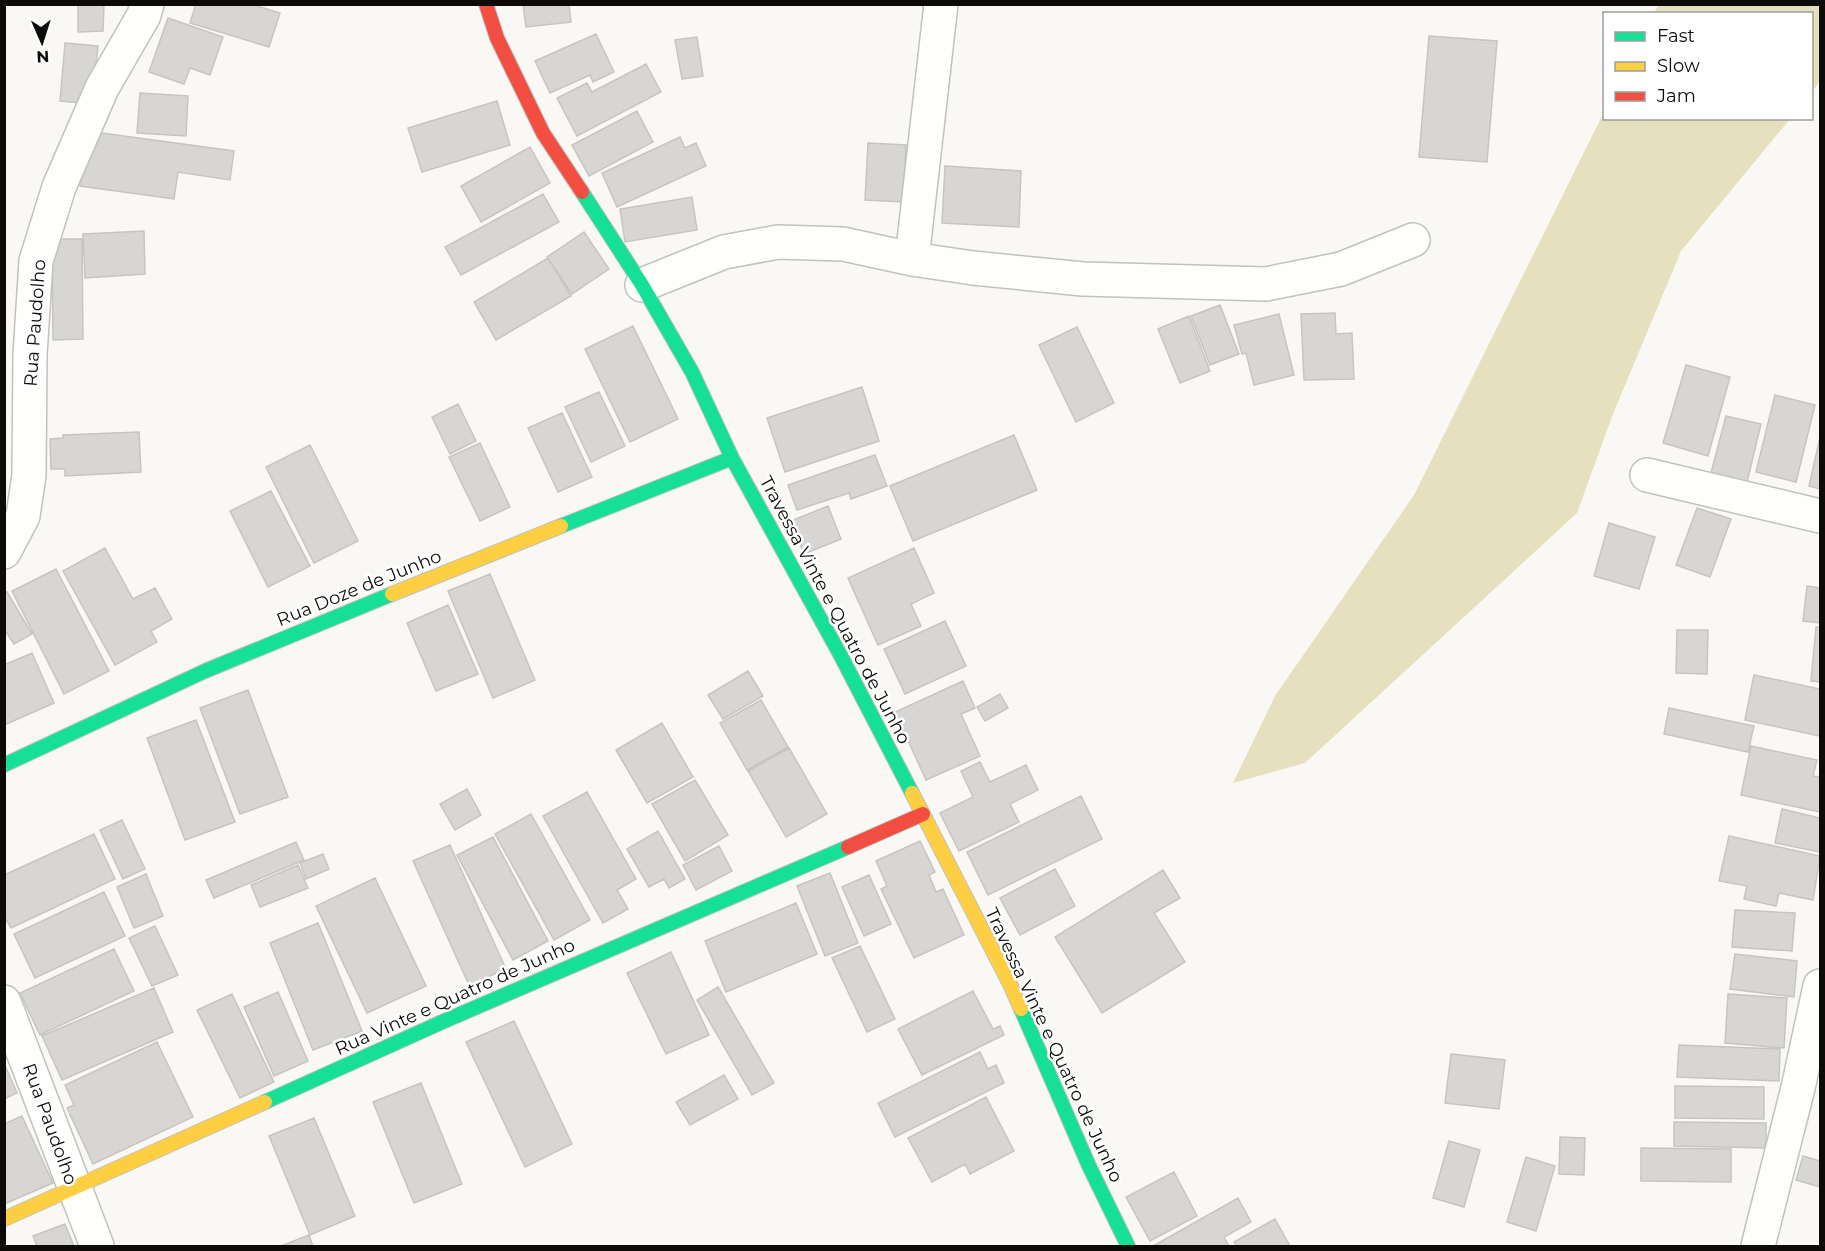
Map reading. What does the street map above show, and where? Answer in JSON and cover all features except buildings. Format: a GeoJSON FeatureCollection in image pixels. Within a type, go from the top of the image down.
{"type":"FeatureCollection","features":[{"type":"Feature","properties":{"kind":"street","name":"Rua Paudolho"},"geometry":{"type":"LineString","coordinates":[[4,552],[23,516],[29,475],[30,355],[36,261],[59,187],[102,88],[144,15],[147,4]]}},
{"type":"Feature","properties":{"kind":"street","name":"Travessa Vinte e Quatro de Junho"},"geometry":{"type":"LineString","coordinates":[[486,4],[497,38],[543,133],[642,285],[692,372],[732,458],[842,658],[923,814],[1010,984],[1089,1166],[1128,1246]]}},
{"type":"Feature","properties":{"kind":"street"},"geometry":{"type":"LineString","coordinates":[[912,259],[941,4]]}},
{"type":"Feature","properties":{"kind":"street"},"geometry":{"type":"LineString","coordinates":[[642,285],[724,252],[778,242],[843,243],[912,259],[973,268],[1083,279],[1266,284],[1341,269],[1413,240]]}},
{"type":"Feature","properties":{"kind":"street","name":"Rua Doze de Junho"},"geometry":{"type":"LineString","coordinates":[[4,765],[205,671],[440,574],[732,458]]}},
{"type":"Feature","properties":{"kind":"street"},"geometry":{"type":"LineString","coordinates":[[1647,475],[1821,516]]}},
{"type":"Feature","properties":{"kind":"street","name":"Rua Vinte e Quatro de Junho"},"geometry":{"type":"LineString","coordinates":[[4,1219],[442,1022],[923,814]]}},
{"type":"Feature","properties":{"kind":"street"},"geometry":{"type":"LineString","coordinates":[[1758,1246],[1809,1088],[1821,986]]}},
{"type":"Feature","properties":{"kind":"street","name":"Rua Paudolho"},"geometry":{"type":"LineString","coordinates":[[4,1002],[97,1246]]}},
{"type":"Feature","properties":{"kind":"shaded area"},"geometry":{"type":"Polygon","coordinates":[[[1658,5],[1820,5],[1820,81],[1813,91],[1813,12],[1654,12],[1658,5]]]}},
{"type":"Feature","properties":{"kind":"shaded area"},"geometry":{"type":"Polygon","coordinates":[[[1603,114],[1603,120],[1789,120],[1681,251],[1613,414],[1577,513],[1305,763],[1233,783],[1275,696],[1414,495],[1603,114]]]}},
{"type":"Feature","properties":{"kind":"traffic: fast"},"geometry":{"type":"LineString","coordinates":[[582,192],[642,285],[692,372],[732,458],[842,658],[912,793]]}},
{"type":"Feature","properties":{"kind":"traffic: fast"},"geometry":{"type":"LineString","coordinates":[[561,526],[732,458]]}},
{"type":"Feature","properties":{"kind":"traffic: fast"},"geometry":{"type":"LineString","coordinates":[[4,765],[205,671],[392,594]]}},
{"type":"Feature","properties":{"kind":"traffic: fast"},"geometry":{"type":"LineString","coordinates":[[265,1102],[442,1022],[848,847]]}},
{"type":"Feature","properties":{"kind":"traffic: fast"},"geometry":{"type":"LineString","coordinates":[[1021,1009],[1089,1166],[1128,1246]]}},
{"type":"Feature","properties":{"kind":"traffic: slow"},"geometry":{"type":"LineString","coordinates":[[392,594],[561,526]]}},
{"type":"Feature","properties":{"kind":"traffic: slow"},"geometry":{"type":"LineString","coordinates":[[912,793],[1021,1009]]}},
{"type":"Feature","properties":{"kind":"traffic: slow"},"geometry":{"type":"LineString","coordinates":[[4,1219],[265,1102]]}},
{"type":"Feature","properties":{"kind":"traffic: jam"},"geometry":{"type":"LineString","coordinates":[[486,4],[497,38],[543,133],[582,192]]}},
{"type":"Feature","properties":{"kind":"traffic: jam"},"geometry":{"type":"LineString","coordinates":[[848,847],[923,814]]}}]}
